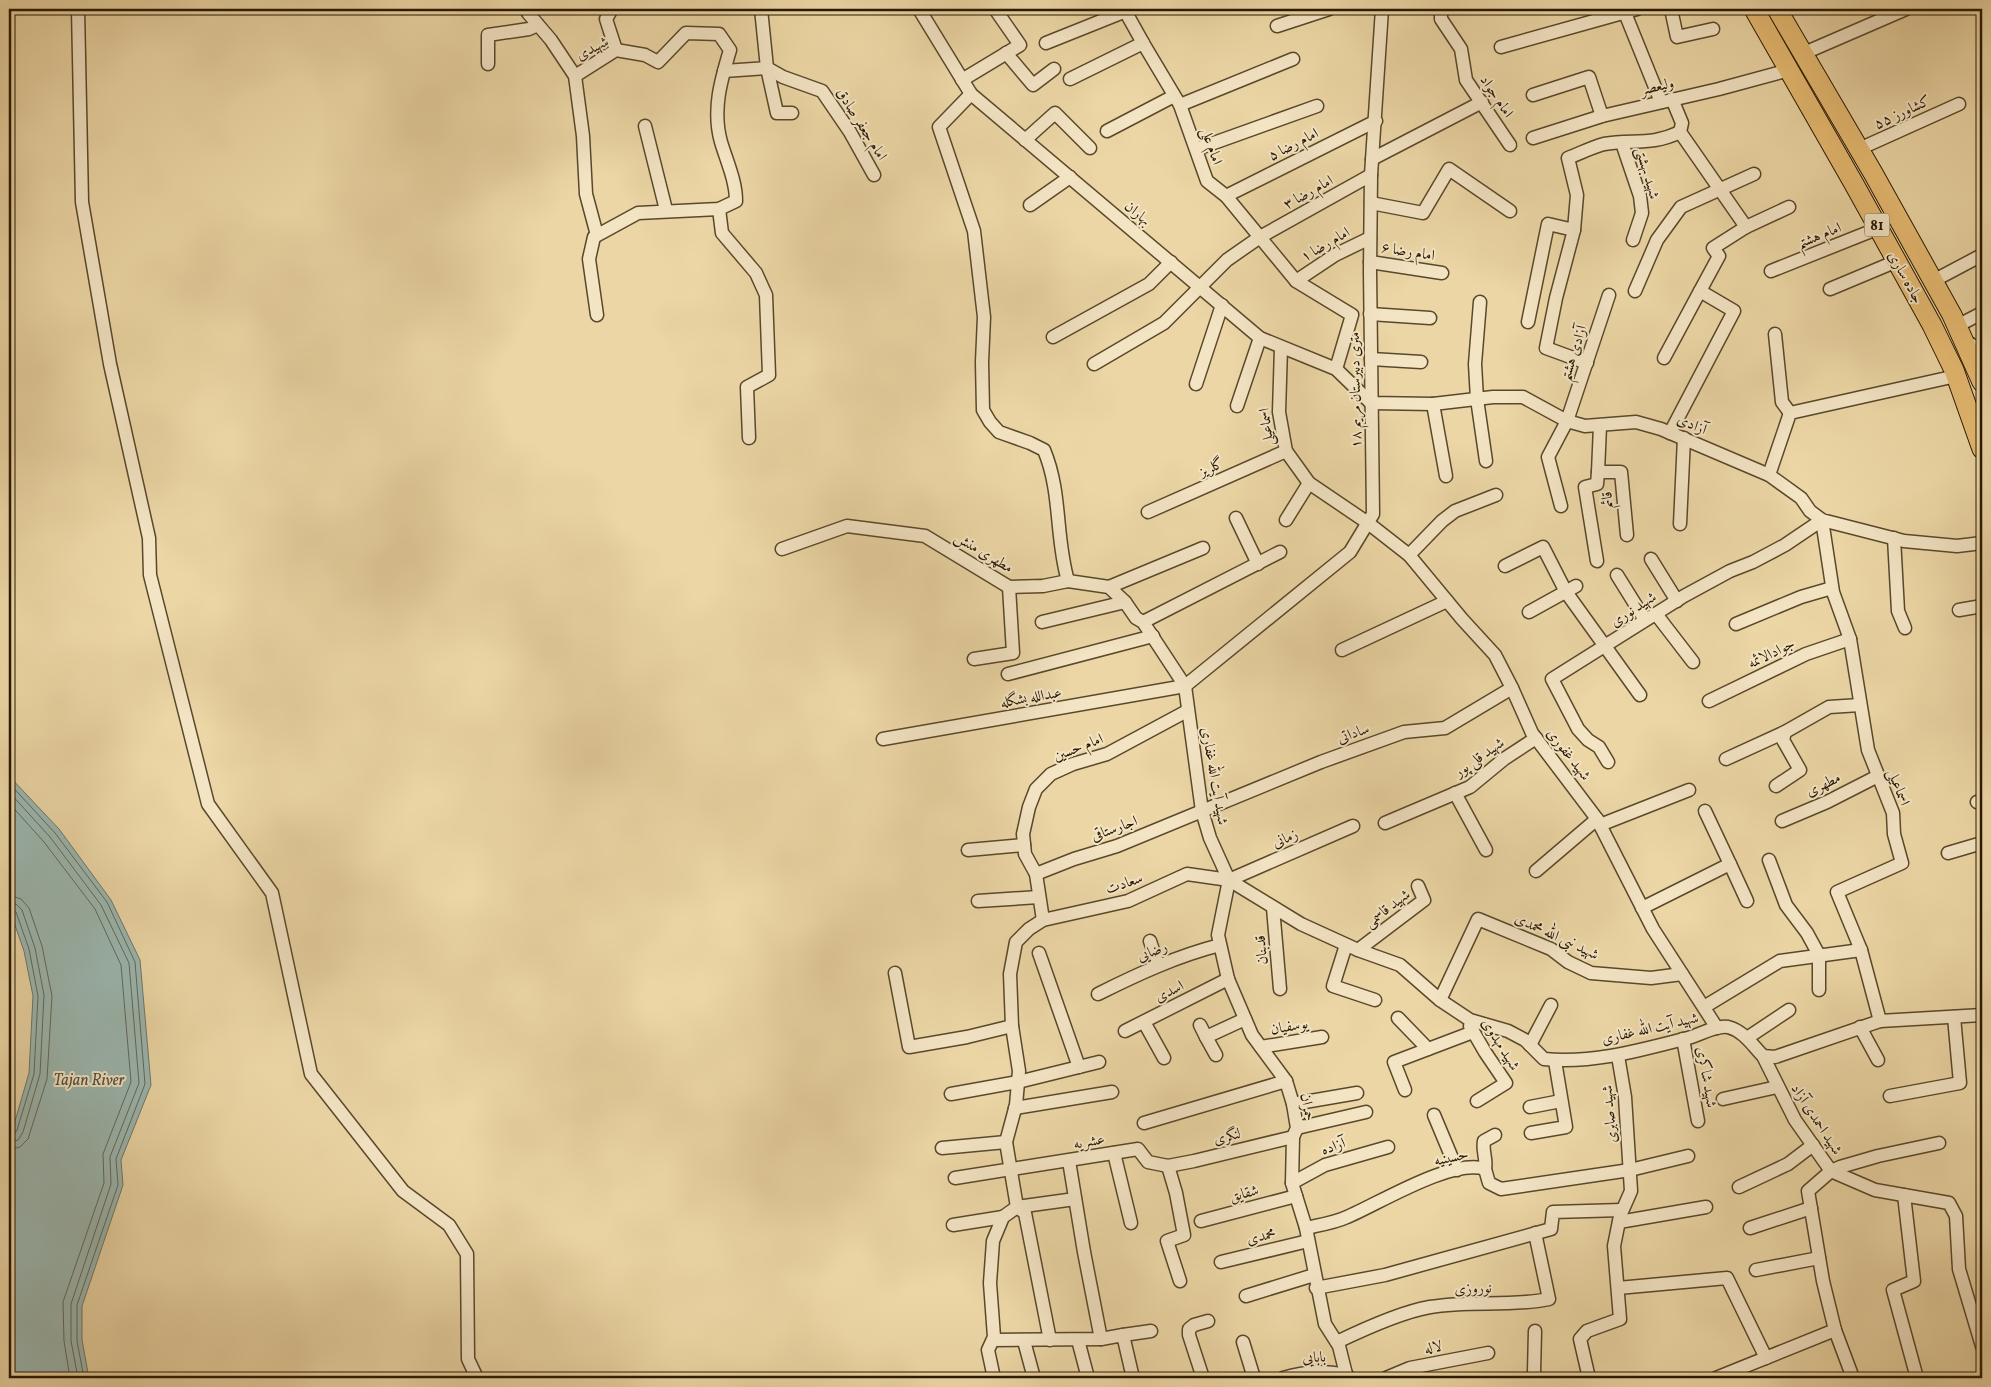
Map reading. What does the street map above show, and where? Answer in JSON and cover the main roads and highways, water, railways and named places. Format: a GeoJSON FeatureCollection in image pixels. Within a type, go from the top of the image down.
{"type":"FeatureCollection","features":[{"type":"Feature","properties":{"kind":"highway","name":"جاده ساری"},"geometry":{"type":"LineString","coordinates":[[1754,9],[1932,325],[1956,376],[1982,449]]}},
{"type":"Feature","properties":{"kind":"highway","name":"جاده ساری"},"geometry":{"type":"LineString","coordinates":[[1777,9],[1933,280],[1961,333],[1982,382]]}},
{"type":"Feature","properties":{"kind":"water","name":"Tajan River"},"geometry":{"type":"Polygon","coordinates":[[[9,776],[59,829],[111,900],[140,960],[151,1085],[121,1160],[123,1185],[82,1306],[82,1340],[89,1378],[9,1378],[9,1135],[13,1128],[29,1073],[33,996],[24,951],[9,908],[9,776]]]}}]}
